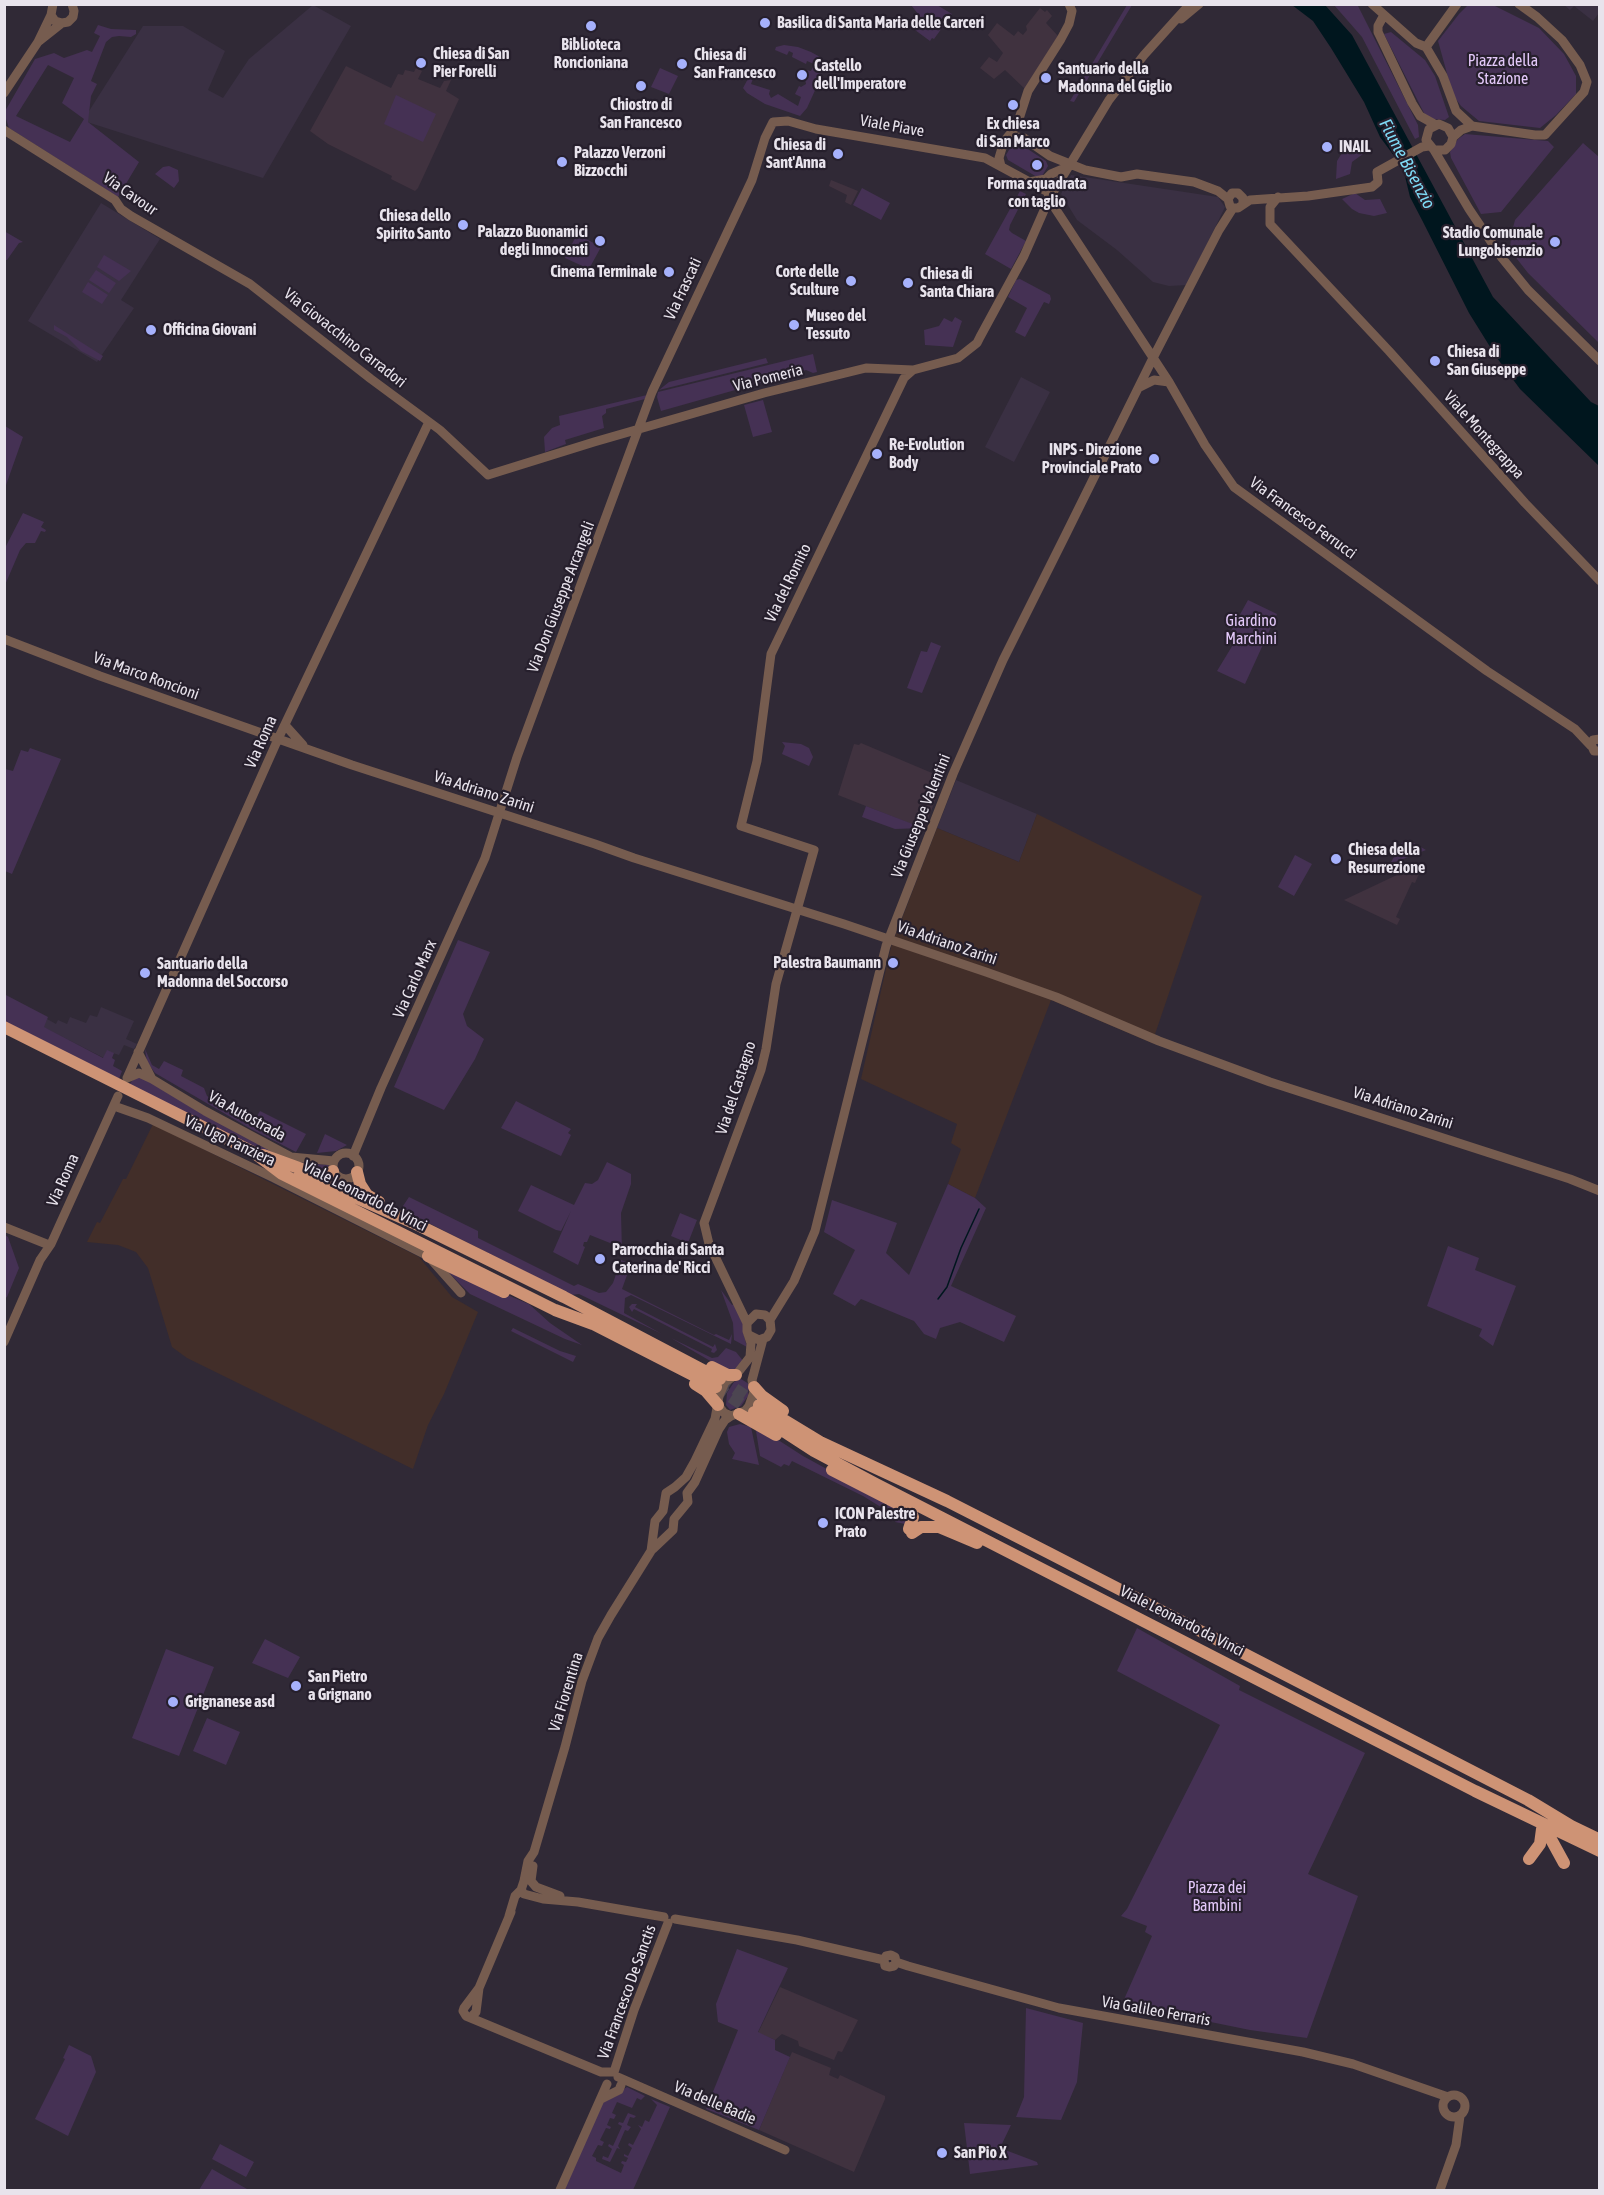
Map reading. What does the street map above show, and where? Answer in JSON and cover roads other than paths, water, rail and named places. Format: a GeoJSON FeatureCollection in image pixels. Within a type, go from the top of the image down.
{"type":"FeatureCollection","features":[{"type":"Feature","properties":{"kind":"highway","name":"Viale Leonardo da Vinci"},"geometry":{"type":"LineString","coordinates":[[4,1027],[257,1154],[416,1224],[564,1296],[718,1383],[593,1324],[555,1310],[282,1174],[257,1154]]}},
{"type":"Feature","properties":{"kind":"highway"},"geometry":{"type":"LineString","coordinates":[[257,1154],[318,1174],[327,1175],[334,1166]]}},
{"type":"Feature","properties":{"kind":"highway"},"geometry":{"type":"LineString","coordinates":[[357,1172],[360,1184],[367,1195],[416,1224]]}},
{"type":"Feature","properties":{"kind":"highway"},"geometry":{"type":"LineString","coordinates":[[428,1256],[492,1288],[555,1310],[706,1391],[718,1405]]}},
{"type":"Feature","properties":{"kind":"highway"},"geometry":{"type":"LineString","coordinates":[[564,1296],[591,1306],[728,1375],[736,1375]]}},
{"type":"Feature","properties":{"kind":"highway"},"geometry":{"type":"LineString","coordinates":[[753,1384],[762,1396],[796,1419],[903,1482]]}},
{"type":"Feature","properties":{"kind":"highway","name":"Viale Leonardo da Vinci"},"geometry":{"type":"LineString","coordinates":[[1599,1840],[1528,1800],[988,1522],[820,1442],[757,1408],[814,1451],[876,1484],[1016,1554],[1541,1827],[1599,1851]]}},
{"type":"Feature","properties":{"kind":"highway"},"geometry":{"type":"LineString","coordinates":[[735,1415],[824,1465],[910,1509],[913,1517],[911,1531],[921,1527],[939,1527],[978,1544],[1016,1554]]}},
{"type":"Feature","properties":{"kind":"highway"},"geometry":{"type":"LineString","coordinates":[[824,1465],[876,1484]]}},
{"type":"Feature","properties":{"kind":"highway"},"geometry":{"type":"LineString","coordinates":[[1528,1800],[1599,1832]]}},
{"type":"Feature","properties":{"kind":"highway"},"geometry":{"type":"LineString","coordinates":[[1529,1859],[1540,1844],[1541,1827]]}},
{"type":"Feature","properties":{"kind":"highway"},"geometry":{"type":"LineString","coordinates":[[1541,1827],[1599,1859]]}},
{"type":"Feature","properties":{"kind":"highway"},"geometry":{"type":"LineString","coordinates":[[1541,1827],[1564,1863]]}},
{"type":"Feature","properties":{"kind":"street"},"geometry":{"type":"LineString","coordinates":[[5,93],[39,42],[51,15],[52,4]]}},
{"type":"Feature","properties":{"kind":"street"},"geometry":{"type":"LineString","coordinates":[[51,15],[55,21],[68,22],[73,17],[72,4]]}},
{"type":"Feature","properties":{"kind":"street"},"geometry":{"type":"LineString","coordinates":[[1174,22],[1190,4]]}},
{"type":"Feature","properties":{"kind":"street"},"geometry":{"type":"LineString","coordinates":[[1174,22],[1183,18],[1199,4]]}},
{"type":"Feature","properties":{"kind":"street"},"geometry":{"type":"LineString","coordinates":[[1372,4],[1416,43],[1426,47],[1443,76],[1456,111],[1472,126]]}},
{"type":"Feature","properties":{"kind":"street"},"geometry":{"type":"LineString","coordinates":[[1426,47],[1457,4]]}},
{"type":"Feature","properties":{"kind":"street"},"geometry":{"type":"LineString","coordinates":[[1445,150],[1451,144],[1453,137],[1461,130],[1472,126],[1545,135],[1584,92],[1587,82],[1580,65],[1562,40],[1519,4]]}},
{"type":"Feature","properties":{"kind":"street"},"geometry":{"type":"LineString","coordinates":[[1070,8],[1061,39],[1028,91],[1017,125],[1002,148],[999,158],[1001,166],[1028,182],[1046,179],[1051,174],[1070,166]]}},
{"type":"Feature","properties":{"kind":"street"},"geometry":{"type":"LineString","coordinates":[[1384,15],[1378,26],[1378,32],[1412,103],[1420,116],[1450,130],[1453,137]]}},
{"type":"Feature","properties":{"kind":"street","name":"Via Pomeria"},"geometry":{"type":"LineString","coordinates":[[429,422],[449,437],[488,475],[764,393],[866,368],[913,370],[958,358],[977,342],[1024,256],[1049,200],[1119,86],[1174,22]]}},
{"type":"Feature","properties":{"kind":"street"},"geometry":{"type":"LineString","coordinates":[[39,42],[62,23]]}},
{"type":"Feature","properties":{"kind":"street"},"geometry":{"type":"LineString","coordinates":[[1456,111],[1452,119],[1427,132],[1428,146],[1484,233],[1528,290],[1599,361]]}},
{"type":"Feature","properties":{"kind":"street","name":"Viale Piave"},"geometry":{"type":"LineString","coordinates":[[777,121],[975,156],[1001,166]]}},
{"type":"Feature","properties":{"kind":"street","name":"Via Frascati"},"geometry":{"type":"LineString","coordinates":[[652,392],[752,180],[768,129],[777,121]]}},
{"type":"Feature","properties":{"kind":"street","name":"Via Cavour"},"geometry":{"type":"LineString","coordinates":[[4,130],[115,200],[121,209],[241,280]]}},
{"type":"Feature","properties":{"kind":"street"},"geometry":{"type":"LineString","coordinates":[[1010,136],[1024,138],[1050,156],[1070,166],[1121,177],[1137,174],[1194,182],[1218,191],[1235,204],[1250,200],[1308,196],[1368,188],[1378,182],[1385,172],[1401,159]]}},
{"type":"Feature","properties":{"kind":"street"},"geometry":{"type":"LineString","coordinates":[[1378,182],[1381,170],[1428,146],[1445,150]]}},
{"type":"Feature","properties":{"kind":"street"},"geometry":{"type":"LineString","coordinates":[[1445,150],[1448,176]]}},
{"type":"Feature","properties":{"kind":"street"},"geometry":{"type":"LineString","coordinates":[[1050,156],[1053,165],[1051,174]]}},
{"type":"Feature","properties":{"kind":"street","name":"Via Francesco Ferrucci"},"geometry":{"type":"LineString","coordinates":[[1028,182],[1048,192],[1049,200],[1169,382],[1205,445],[1234,487],[1487,671],[1575,729],[1595,749]]}},
{"type":"Feature","properties":{"kind":"street","name":"Viale Montegrappa"},"geometry":{"type":"LineString","coordinates":[[1278,197],[1270,207],[1270,224],[1599,581]]}},
{"type":"Feature","properties":{"kind":"street","name":"Via Giuseppe Valentini"},"geometry":{"type":"LineString","coordinates":[[767,1318],[779,1308],[794,1281],[815,1231],[889,938],[953,774],[1003,660],[1153,358],[1219,230],[1235,204]]}},
{"type":"Feature","properties":{"kind":"street","name":"Via Giovacchino Carradori"},"geometry":{"type":"LineString","coordinates":[[241,280],[258,290],[429,422]]}},
{"type":"Feature","properties":{"kind":"street","name":"Via del Romito"},"geometry":{"type":"LineString","coordinates":[[814,850],[741,826],[757,761],[771,654],[904,378],[913,370]]}},
{"type":"Feature","properties":{"kind":"street"},"geometry":{"type":"LineString","coordinates":[[1140,387],[1151,381],[1169,382]]}},
{"type":"Feature","properties":{"kind":"street","name":"Via Don Giuseppe Arcangeli"},"geometry":{"type":"LineString","coordinates":[[499,813],[517,757],[652,392]]}},
{"type":"Feature","properties":{"kind":"street","name":"Via Roma"},"geometry":{"type":"LineString","coordinates":[[127,1078],[278,739],[429,422]]}},
{"type":"Feature","properties":{"kind":"street","name":"Via Marco Roncioni"},"geometry":{"type":"LineString","coordinates":[[4,639],[100,676],[278,739]]}},
{"type":"Feature","properties":{"kind":"street"},"geometry":{"type":"LineString","coordinates":[[285,725],[305,747]]}},
{"type":"Feature","properties":{"kind":"street","name":"Via Adriano Zarini"},"geometry":{"type":"LineString","coordinates":[[278,739],[643,861],[889,938],[1056,997],[1160,1041],[1270,1082],[1559,1175],[1599,1191]]}},
{"type":"Feature","properties":{"kind":"street"},"geometry":{"type":"LineString","coordinates":[[1595,749],[1593,740],[1599,739]]}},
{"type":"Feature","properties":{"kind":"street","name":"Via Carlo Marx"},"geometry":{"type":"LineString","coordinates":[[353,1156],[381,1088],[485,858],[499,813]]}},
{"type":"Feature","properties":{"kind":"street","name":"Via del Castagno"},"geometry":{"type":"LineString","coordinates":[[747,1323],[707,1239],[704,1223],[761,1070],[776,984],[814,850]]}},
{"type":"Feature","properties":{"kind":"street"},"geometry":{"type":"LineString","coordinates":[[138,1052],[152,1079]]}},
{"type":"Feature","properties":{"kind":"street","name":"Via Autostrada"},"geometry":{"type":"LineString","coordinates":[[127,1078],[139,1073],[291,1156],[334,1166]]}},
{"type":"Feature","properties":{"kind":"street","name":"Via Roma"},"geometry":{"type":"LineString","coordinates":[[4,1342],[45,1249],[118,1096]]}},
{"type":"Feature","properties":{"kind":"street","name":"Via Ugo Panziera"},"geometry":{"type":"LineString","coordinates":[[114,1106],[148,1118],[274,1178],[428,1256]]}},
{"type":"Feature","properties":{"kind":"street"},"geometry":{"type":"LineString","coordinates":[[342,1154],[353,1156],[358,1165],[357,1172],[347,1179],[339,1178],[334,1166],[342,1154]]}},
{"type":"Feature","properties":{"kind":"street"},"geometry":{"type":"LineString","coordinates":[[4,1227],[45,1249]]}},
{"type":"Feature","properties":{"kind":"street"},"geometry":{"type":"LineString","coordinates":[[428,1256],[461,1293]]}},
{"type":"Feature","properties":{"kind":"street"},"geometry":{"type":"LineString","coordinates":[[748,1335],[755,1339],[767,1337],[771,1330],[767,1318],[756,1314],[747,1323],[748,1335],[751,1343],[750,1357],[736,1375],[725,1382],[718,1405],[724,1413],[735,1415],[745,1411],[752,1402],[753,1384],[763,1339]]}},
{"type":"Feature","properties":{"kind":"street"},"geometry":{"type":"LineString","coordinates":[[736,1375],[746,1375],[753,1384]]}},
{"type":"Feature","properties":{"kind":"street","name":"Via Fiorentina"},"geometry":{"type":"LineString","coordinates":[[651,1551],[655,1521],[663,1511],[666,1493],[686,1477],[715,1419],[718,1405]]}},
{"type":"Feature","properties":{"kind":"street","name":"Via Fiorentina"},"geometry":{"type":"LineString","coordinates":[[472,2010],[509,1916],[528,1888],[534,1851],[566,1746],[580,1688],[598,1638],[651,1551],[673,1530],[674,1519],[688,1502],[687,1493],[695,1482],[719,1429],[725,1420],[735,1415]]}},
{"type":"Feature","properties":{"kind":"street"},"geometry":{"type":"LineString","coordinates":[[675,1487],[682,1488],[687,1493]]}},
{"type":"Feature","properties":{"kind":"street"},"geometry":{"type":"LineString","coordinates":[[654,1530],[659,1534],[667,1534]]}},
{"type":"Feature","properties":{"kind":"street","name":"Via Galileo Ferraris"},"geometry":{"type":"LineString","coordinates":[[528,1888],[543,1899],[578,1902],[669,1920],[797,1940],[884,1960],[886,1956],[891,1955],[895,1957],[896,1962],[1067,2009],[1303,2052],[1353,2064],[1411,2086]]}},
{"type":"Feature","properties":{"kind":"street","name":"Via Francesco De Sanctis"},"geometry":{"type":"LineString","coordinates":[[611,2079],[634,2010],[669,1920]]}},
{"type":"Feature","properties":{"kind":"street","name":"Via delle Badie"},"geometry":{"type":"LineString","coordinates":[[472,2010],[485,2024],[611,2079],[634,2084],[785,2150]]}},
{"type":"Feature","properties":{"kind":"street"},"geometry":{"type":"LineString","coordinates":[[560,2190],[611,2079]]}},
{"type":"Feature","properties":{"kind":"street"},"geometry":{"type":"LineString","coordinates":[[1411,2086],[1448,2097],[1455,2095],[1463,2099],[1466,2108],[1456,2117],[1440,2190]]}},
{"type":"Feature","properties":{"kind":"street"},"geometry":{"type":"LineString","coordinates":[[1411,2086],[1443,2106],[1445,2113],[1456,2117]]}},
{"type":"Feature","properties":{"kind":"street"},"geometry":{"type":"LineString","coordinates":[[1443,2106],[1448,2097]]}},
{"type":"Feature","properties":{"kind":"water","name":"Fiume Bisenzio"},"geometry":{"type":"Polygon","coordinates":[[[1292,5],[1325,5],[1352,35],[1493,297],[1591,402],[1599,406],[1599,466],[1520,389],[1497,358],[1469,313],[1410,197],[1403,168],[1380,137],[1364,102],[1313,21],[1292,5]]]}},
{"type":"Feature","properties":{"kind":"waterway"},"geometry":{"type":"LineString","coordinates":[[938,1299],[947,1287],[961,1248],[979,1209]]}},
{"type":"Feature","properties":{"kind":"tunnel"},"geometry":{"type":"LineString","coordinates":[[720,1379],[759,1405]]}},
{"type":"Feature","properties":{"kind":"tunnel"},"geometry":{"type":"LineString","coordinates":[[716,1387],[752,1411]]}},
{"type":"Feature","properties":{"kind":"place","name":"Basilica di Santa Maria delle Carceri"},"geometry":{"type":"Point","coordinates":[765,23]}},
{"type":"Feature","properties":{"kind":"place","name":"Biblioteca Roncioniana"},"geometry":{"type":"Point","coordinates":[591,26]}},
{"type":"Feature","properties":{"kind":"place","name":"Chiesa di San Pier Forelli"},"geometry":{"type":"Point","coordinates":[421,63]}},
{"type":"Feature","properties":{"kind":"place","name":"Chiesa di San Francesco"},"geometry":{"type":"Point","coordinates":[682,64]}},
{"type":"Feature","properties":{"kind":"place","name":"Castello dell'Imperatore"},"geometry":{"type":"Point","coordinates":[802,75]}},
{"type":"Feature","properties":{"kind":"place","name":"Santuario della Madonna del Giglio"},"geometry":{"type":"Point","coordinates":[1046,78]}},
{"type":"Feature","properties":{"kind":"place","name":"Chiostro di San Francesco"},"geometry":{"type":"Point","coordinates":[641,86]}},
{"type":"Feature","properties":{"kind":"place","name":"Ex chiesa di San Marco"},"geometry":{"type":"Point","coordinates":[1013,105]}},
{"type":"Feature","properties":{"kind":"place","name":"INAIL"},"geometry":{"type":"Point","coordinates":[1327,147]}},
{"type":"Feature","properties":{"kind":"place","name":"Chiesa di Sant'Anna"},"geometry":{"type":"Point","coordinates":[838,154]}},
{"type":"Feature","properties":{"kind":"place","name":"Palazzo Verzoni Bizzocchi"},"geometry":{"type":"Point","coordinates":[562,162]}},
{"type":"Feature","properties":{"kind":"place","name":"Forma squadrata con taglio"},"geometry":{"type":"Point","coordinates":[1037,165]}},
{"type":"Feature","properties":{"kind":"place","name":"Chiesa dello Spirito Santo"},"geometry":{"type":"Point","coordinates":[463,225]}},
{"type":"Feature","properties":{"kind":"place","name":"Palazzo Buonamici degli Innocenti"},"geometry":{"type":"Point","coordinates":[600,241]}},
{"type":"Feature","properties":{"kind":"place","name":"Stadio Comunale Lungobisenzio"},"geometry":{"type":"Point","coordinates":[1555,242]}},
{"type":"Feature","properties":{"kind":"place","name":"Cinema Terminale"},"geometry":{"type":"Point","coordinates":[669,272]}},
{"type":"Feature","properties":{"kind":"place","name":"Corte delle Sculture"},"geometry":{"type":"Point","coordinates":[851,281]}},
{"type":"Feature","properties":{"kind":"place","name":"Chiesa di Santa Chiara"},"geometry":{"type":"Point","coordinates":[908,283]}},
{"type":"Feature","properties":{"kind":"place","name":"Museo del Tessuto"},"geometry":{"type":"Point","coordinates":[794,325]}},
{"type":"Feature","properties":{"kind":"place","name":"Officina Giovani"},"geometry":{"type":"Point","coordinates":[151,330]}},
{"type":"Feature","properties":{"kind":"place","name":"Chiesa di San Giuseppe"},"geometry":{"type":"Point","coordinates":[1435,361]}},
{"type":"Feature","properties":{"kind":"place","name":"Re-Evolution Body"},"geometry":{"type":"Point","coordinates":[877,454]}},
{"type":"Feature","properties":{"kind":"place","name":"INPS - Direzione Provinciale Prato"},"geometry":{"type":"Point","coordinates":[1154,459]}},
{"type":"Feature","properties":{"kind":"place","name":"Chiesa della Resurrezione"},"geometry":{"type":"Point","coordinates":[1336,859]}},
{"type":"Feature","properties":{"kind":"place","name":"Palestra Baumann"},"geometry":{"type":"Point","coordinates":[893,963]}},
{"type":"Feature","properties":{"kind":"place","name":"Santuario della Madonna del Soccorso"},"geometry":{"type":"Point","coordinates":[145,973]}},
{"type":"Feature","properties":{"kind":"place","name":"Parrocchia di Santa Caterina de' Ricci"},"geometry":{"type":"Point","coordinates":[600,1259]}},
{"type":"Feature","properties":{"kind":"place","name":"ICON Palestre Prato"},"geometry":{"type":"Point","coordinates":[823,1523]}},
{"type":"Feature","properties":{"kind":"place","name":"San Pietro a Grignano"},"geometry":{"type":"Point","coordinates":[296,1686]}},
{"type":"Feature","properties":{"kind":"place","name":"Grignanese asd"},"geometry":{"type":"Point","coordinates":[173,1702]}},
{"type":"Feature","properties":{"kind":"place","name":"San Pio X"},"geometry":{"type":"Point","coordinates":[942,2153]}},
{"type":"Feature","properties":{"kind":"park label","name":"Piazza della Stazione"},"geometry":{"type":"Point","coordinates":[1503,70]}},
{"type":"Feature","properties":{"kind":"park label","name":"Giardino Marchini"},"geometry":{"type":"Point","coordinates":[1251,630]}},
{"type":"Feature","properties":{"kind":"park label","name":"Piazza dei Bambini"},"geometry":{"type":"Point","coordinates":[1217,1897]}}]}
